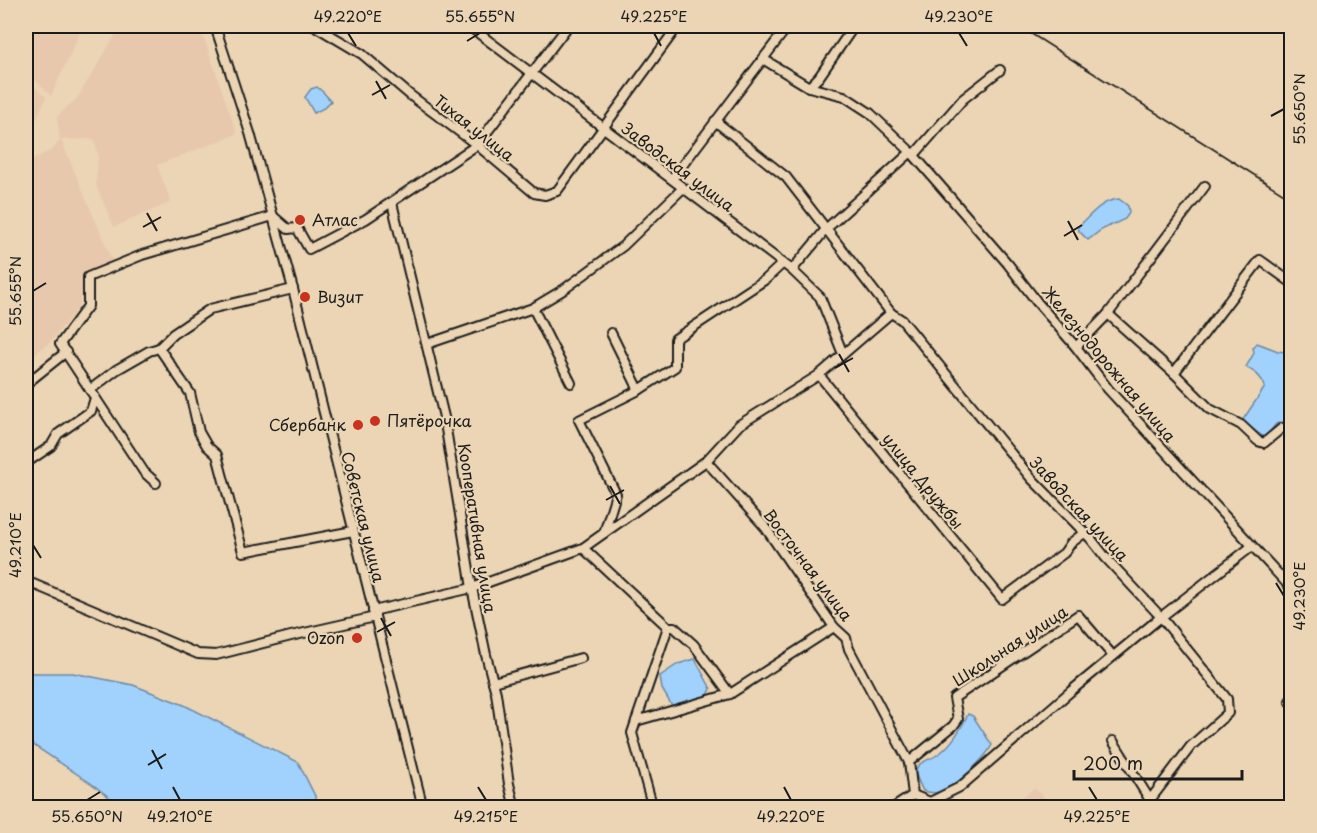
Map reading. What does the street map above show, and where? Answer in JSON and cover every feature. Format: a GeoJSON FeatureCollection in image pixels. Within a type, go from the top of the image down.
{"type":"FeatureCollection","features":[{"type":"Feature","properties":{"kind":"street","name":"Советская улица"},"geometry":{"type":"LineString","coordinates":[[215,26],[250,133],[293,289],[423,807]]}},
{"type":"Feature","properties":{"kind":"street","name":"Тихая улица"},"geometry":{"type":"LineString","coordinates":[[315,26],[362,54],[534,193],[545,195],[557,191],[678,26]]}},
{"type":"Feature","properties":{"kind":"street","name":"Заводская улица"},"geometry":{"type":"LineString","coordinates":[[468,26],[792,270],[820,297],[843,354]]}},
{"type":"Feature","properties":{"kind":"street"},"geometry":{"type":"LineString","coordinates":[[156,483],[144,472],[60,344],[88,306],[88,277],[142,255],[273,216],[288,229],[297,228],[309,249],[365,220],[477,145],[568,26]]}},
{"type":"Feature","properties":{"kind":"street"},"geometry":{"type":"LineString","coordinates":[[672,179],[788,26]]}},
{"type":"Feature","properties":{"kind":"street"},"geometry":{"type":"LineString","coordinates":[[808,87],[819,77],[854,26]]}},
{"type":"Feature","properties":{"kind":"street","name":"Железнодорожная улица"},"geometry":{"type":"LineString","coordinates":[[763,59],[808,87],[844,96],[870,113],[911,153],[1008,264],[1108,389],[1292,589]]}},
{"type":"Feature","properties":{"kind":"street"},"geometry":{"type":"LineString","coordinates":[[792,270],[827,228],[911,153],[915,154],[963,99],[1000,70]]}},
{"type":"Feature","properties":{"kind":"street","name":"Заводская улица"},"geometry":{"type":"LineString","coordinates":[[715,121],[786,177],[891,313],[902,320],[1031,478],[1161,617],[1227,699],[1228,713],[1191,746],[1151,804]]}},
{"type":"Feature","properties":{"kind":"street"},"geometry":{"type":"LineString","coordinates":[[1076,347],[1108,314],[1205,186]]}},
{"type":"Feature","properties":{"kind":"street"},"geometry":{"type":"LineString","coordinates":[[427,344],[533,308],[563,290],[623,246],[683,188]]}},
{"type":"Feature","properties":{"kind":"street","name":"Кооперативная улица"},"geometry":{"type":"LineString","coordinates":[[392,203],[448,439],[472,588],[493,682],[509,784],[515,807]]}},
{"type":"Feature","properties":{"kind":"street"},"geometry":{"type":"LineString","coordinates":[[1174,373],[1260,260],[1292,283]]}},
{"type":"Feature","properties":{"kind":"street"},"geometry":{"type":"LineString","coordinates":[[604,533],[616,494],[579,420],[639,390],[675,367],[675,339],[766,279],[783,263]]}},
{"type":"Feature","properties":{"kind":"street"},"geometry":{"type":"LineString","coordinates":[[90,390],[117,370],[149,351],[159,348],[173,334],[210,309],[293,289]]}},
{"type":"Feature","properties":{"kind":"street"},"geometry":{"type":"LineString","coordinates":[[533,308],[571,383]]}},
{"type":"Feature","properties":{"kind":"street"},"geometry":{"type":"LineString","coordinates":[[26,581],[198,654],[216,656],[472,588],[583,548],[706,461],[739,425],[819,375],[891,313]]}},
{"type":"Feature","properties":{"kind":"street"},"geometry":{"type":"LineString","coordinates":[[1108,314],[1174,373],[1210,409],[1242,425],[1258,441],[1264,443],[1282,428],[1292,434]]}},
{"type":"Feature","properties":{"kind":"street"},"geometry":{"type":"LineString","coordinates":[[611,333],[639,390]]}},
{"type":"Feature","properties":{"kind":"street"},"geometry":{"type":"LineString","coordinates":[[159,348],[190,393],[199,432],[207,446],[217,455],[243,552],[353,531]]}},
{"type":"Feature","properties":{"kind":"street"},"geometry":{"type":"LineString","coordinates":[[26,384],[66,352]]}},
{"type":"Feature","properties":{"kind":"street","name":"улица Дружбы"},"geometry":{"type":"LineString","coordinates":[[819,375],[1002,599],[1064,553],[1071,543],[1084,533]]}},
{"type":"Feature","properties":{"kind":"street"},"geometry":{"type":"LineString","coordinates":[[26,463],[51,446],[58,434],[91,411],[95,398]]}},
{"type":"Feature","properties":{"kind":"street","name":"Восточная улица"},"geometry":{"type":"LineString","coordinates":[[706,461],[765,527],[834,627],[846,638],[849,650],[909,762],[913,795]]}},
{"type":"Feature","properties":{"kind":"street"},"geometry":{"type":"LineString","coordinates":[[893,807],[913,795],[930,802],[960,787],[1113,656],[1251,547]]}},
{"type":"Feature","properties":{"kind":"street"},"geometry":{"type":"LineString","coordinates":[[583,548],[668,627],[674,627],[694,645],[730,694]]}},
{"type":"Feature","properties":{"kind":"street","name":"Школьная улица"},"geometry":{"type":"LineString","coordinates":[[909,762],[953,726],[958,719],[954,698],[1078,615],[1113,656]]}},
{"type":"Feature","properties":{"kind":"street"},"geometry":{"type":"LineString","coordinates":[[653,807],[632,733],[668,627]]}},
{"type":"Feature","properties":{"kind":"street"},"geometry":{"type":"LineString","coordinates":[[636,721],[730,694],[834,627]]}},
{"type":"Feature","properties":{"kind":"street"},"geometry":{"type":"LineString","coordinates":[[493,682],[581,658]]}},
{"type":"Feature","properties":{"kind":"street"},"geometry":{"type":"LineString","coordinates":[[1113,741],[1151,804]]}},
{"type":"Feature","properties":{"kind":"shaded area"},"geometry":{"type":"Polygon","coordinates":[[[26,26],[83,26],[51,96],[26,71],[26,26]]]}},
{"type":"Feature","properties":{"kind":"shaded area"},"geometry":{"type":"Polygon","coordinates":[[[121,26],[200,26],[237,134],[157,165],[171,202],[114,227],[96,185],[98,155],[94,139],[61,140],[113,262],[84,277],[79,307],[49,343],[26,362],[26,163],[53,149],[60,140],[57,117],[78,97],[121,26]]]}},
{"type":"Feature","properties":{"kind":"shaded area"},"geometry":{"type":"Polygon","coordinates":[[[26,80],[46,97],[36,120],[26,134],[26,80]]]}},
{"type":"Feature","properties":{"kind":"shaded area"},"geometry":{"type":"Polygon","coordinates":[[[1034,788],[1055,807],[1010,807],[1034,788]]]}},
{"type":"Feature","properties":{"kind":"water"},"geometry":{"type":"Polygon","coordinates":[[[317,87],[331,101],[314,113],[305,97],[311,89],[317,87]]]}},
{"type":"Feature","properties":{"kind":"water"},"geometry":{"type":"Polygon","coordinates":[[[1119,199],[1128,206],[1129,213],[1125,219],[1101,230],[1088,240],[1078,227],[1101,205],[1119,199]]]}},
{"type":"Feature","properties":{"kind":"water"},"geometry":{"type":"Polygon","coordinates":[[[1257,343],[1291,353],[1291,429],[1283,422],[1276,424],[1265,438],[1242,421],[1265,387],[1258,375],[1246,367],[1254,353],[1253,347],[1257,343]]]}},
{"type":"Feature","properties":{"kind":"water"},"geometry":{"type":"Polygon","coordinates":[[[695,659],[711,689],[708,695],[685,705],[672,706],[662,689],[660,676],[678,664],[695,659]]]}},
{"type":"Feature","properties":{"kind":"water"},"geometry":{"type":"Polygon","coordinates":[[[32,673],[73,673],[133,685],[184,705],[298,762],[315,796],[316,807],[122,807],[26,740],[26,676],[32,673]]]}},
{"type":"Feature","properties":{"kind":"water"},"geometry":{"type":"Polygon","coordinates":[[[968,714],[973,716],[992,745],[963,778],[948,788],[937,793],[923,791],[916,775],[916,769],[947,747],[968,714]]]}},
{"type":"Feature","properties":{"kind":"railway"},"geometry":{"type":"LineString","coordinates":[[1019,26],[1292,199]]}},
{"type":"Feature","properties":{"kind":"place","name":"Атлас"},"geometry":{"type":"Point","coordinates":[300,220]}},
{"type":"Feature","properties":{"kind":"place","name":"Визит"},"geometry":{"type":"Point","coordinates":[305,297]}},
{"type":"Feature","properties":{"kind":"place","name":"Пятёрочка"},"geometry":{"type":"Point","coordinates":[375,421]}},
{"type":"Feature","properties":{"kind":"place","name":"Сбербанк"},"geometry":{"type":"Point","coordinates":[358,425]}},
{"type":"Feature","properties":{"kind":"place","name":"Ozon"},"geometry":{"type":"Point","coordinates":[357,638]}}]}
